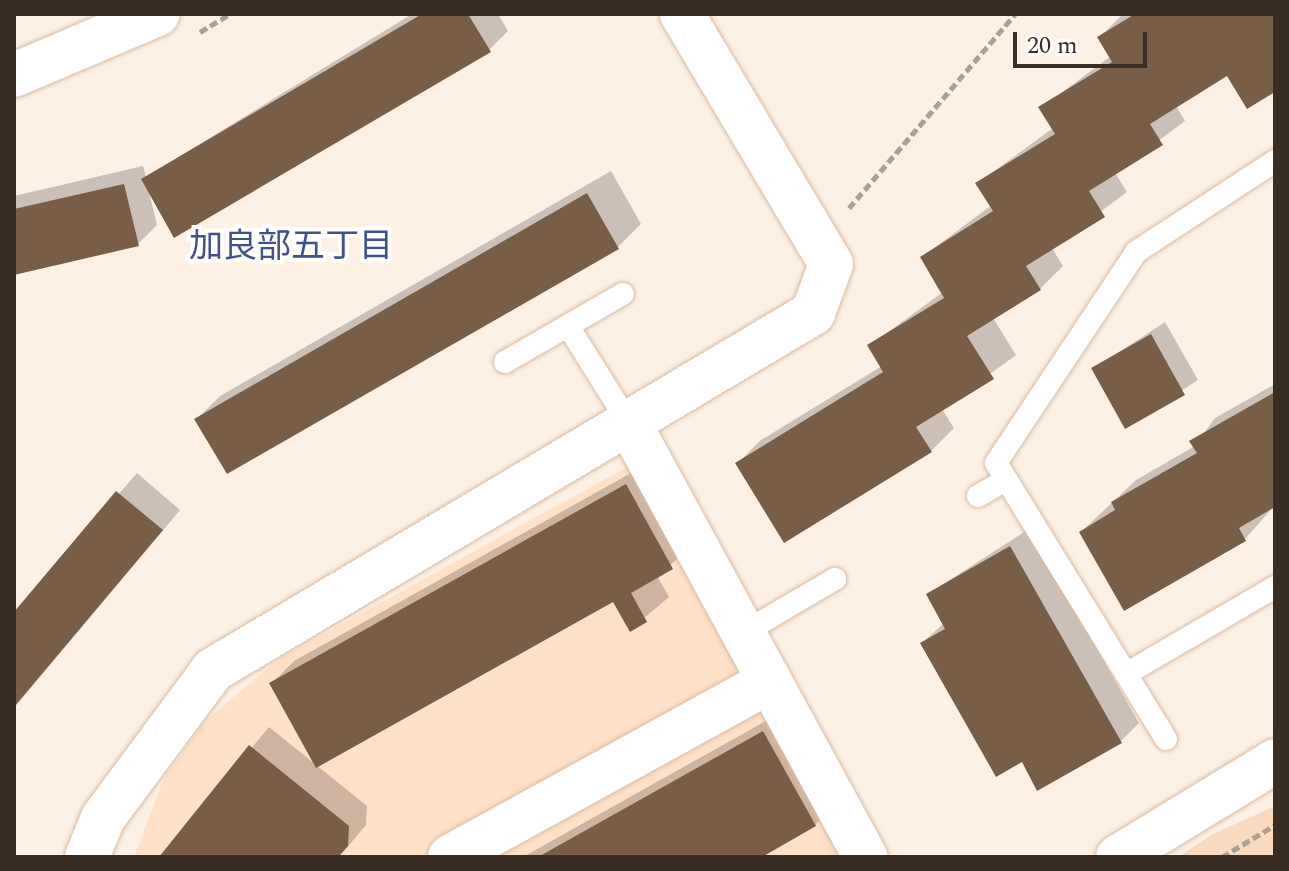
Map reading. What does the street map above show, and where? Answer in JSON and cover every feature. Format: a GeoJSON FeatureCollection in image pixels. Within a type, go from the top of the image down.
{"type":"FeatureCollection","features":[{"type":"Feature","properties":{"kind":"street"},"geometry":{"type":"LineString","coordinates":[[14,75],[158,14]]}},
{"type":"Feature","properties":{"kind":"street"},"geometry":{"type":"LineString","coordinates":[[87,857],[103,818],[213,670],[631,427],[813,313],[831,264],[816,232],[682,14]]}},
{"type":"Feature","properties":{"kind":"street"},"geometry":{"type":"LineString","coordinates":[[631,427],[865,857]]}},
{"type":"Feature","properties":{"kind":"street"},"geometry":{"type":"LineString","coordinates":[[450,857],[770,681]]}},
{"type":"Feature","properties":{"kind":"street"},"geometry":{"type":"LineString","coordinates":[[1118,857],[1275,761]]}},
{"type":"Feature","properties":{"kind":"lane"},"geometry":{"type":"LineString","coordinates":[[1166,739],[996,463],[1136,252],[1275,161]]}},
{"type":"Feature","properties":{"kind":"lane"},"geometry":{"type":"LineString","coordinates":[[505,362],[623,294]]}},
{"type":"Feature","properties":{"kind":"lane"},"geometry":{"type":"LineString","coordinates":[[568,326],[631,427]]}},
{"type":"Feature","properties":{"kind":"lane"},"geometry":{"type":"LineString","coordinates":[[978,496],[1006,480]]}},
{"type":"Feature","properties":{"kind":"lane"},"geometry":{"type":"LineString","coordinates":[[743,633],[835,579]]}},
{"type":"Feature","properties":{"kind":"lane"},"geometry":{"type":"LineString","coordinates":[[1126,674],[1275,587]]}},
{"type":"Feature","properties":{"kind":"path"},"geometry":{"type":"LineString","coordinates":[[816,232],[842,216],[1015,14]]}},
{"type":"Feature","properties":{"kind":"path"},"geometry":{"type":"LineString","coordinates":[[1222,857],[1275,825]]}},
{"type":"Feature","properties":{"kind":"shaded area"},"geometry":{"type":"Polygon","coordinates":[[[627,467],[846,857],[134,857],[164,778],[206,720],[280,658],[627,467]]]}},
{"type":"Feature","properties":{"kind":"shaded area"},"geometry":{"type":"Polygon","coordinates":[[[1275,806],[1275,857],[1178,857],[1211,835],[1275,806]]]}},
{"type":"Feature","properties":{"kind":"building"},"geometry":{"type":"Polygon","coordinates":[[[422,14],[468,14],[491,52],[174,238],[141,179],[422,14]]]}},
{"type":"Feature","properties":{"kind":"building"},"geometry":{"type":"Polygon","coordinates":[[[1135,14],[1275,14],[1275,92],[1247,109],[1227,76],[1150,124],[1163,145],[1089,191],[1105,217],[1026,266],[1041,290],[967,336],[994,379],[916,427],[932,452],[784,543],[735,463],[883,372],[867,345],[944,298],[920,257],[993,211],[975,183],[1055,134],[1038,107],[1112,62],[1097,37],[1135,14]]]}},
{"type":"Feature","properties":{"kind":"building"},"geometry":{"type":"Polygon","coordinates":[[[124,184],[139,246],[14,275],[14,209],[124,184]]]}},
{"type":"Feature","properties":{"kind":"building"},"geometry":{"type":"Polygon","coordinates":[[[587,193],[619,249],[227,474],[194,419],[587,193]]]}},
{"type":"Feature","properties":{"kind":"building"},"geometry":{"type":"Polygon","coordinates":[[[1151,334],[1185,395],[1125,429],[1091,368],[1151,334]]]}},
{"type":"Feature","properties":{"kind":"building"},"geometry":{"type":"Polygon","coordinates":[[[1275,392],[1275,507],[1239,528],[1246,541],[1124,611],[1079,532],[1115,510],[1111,502],[1197,453],[1189,441],[1275,392]]]}},
{"type":"Feature","properties":{"kind":"building"},"geometry":{"type":"Polygon","coordinates":[[[626,484],[673,569],[631,593],[647,622],[630,632],[613,602],[316,768],[269,683],[626,484]]]}},
{"type":"Feature","properties":{"kind":"building"},"geometry":{"type":"Polygon","coordinates":[[[116,491],[163,530],[14,707],[14,612],[116,491]]]}},
{"type":"Feature","properties":{"kind":"building"},"geometry":{"type":"Polygon","coordinates":[[[1010,546],[1122,743],[1037,791],[1022,762],[996,777],[920,643],[945,629],[926,594],[1010,546]]]}},
{"type":"Feature","properties":{"kind":"building"},"geometry":{"type":"Polygon","coordinates":[[[763,731],[816,826],[762,857],[538,857],[763,731]]]}},
{"type":"Feature","properties":{"kind":"building"},"geometry":{"type":"Polygon","coordinates":[[[249,745],[349,826],[348,846],[338,857],[159,857],[249,745]]]}},
{"type":"Feature","properties":{"kind":"district","name":"加良部五丁目"},"geometry":{"type":"Point","coordinates":[291,248]}}]}
